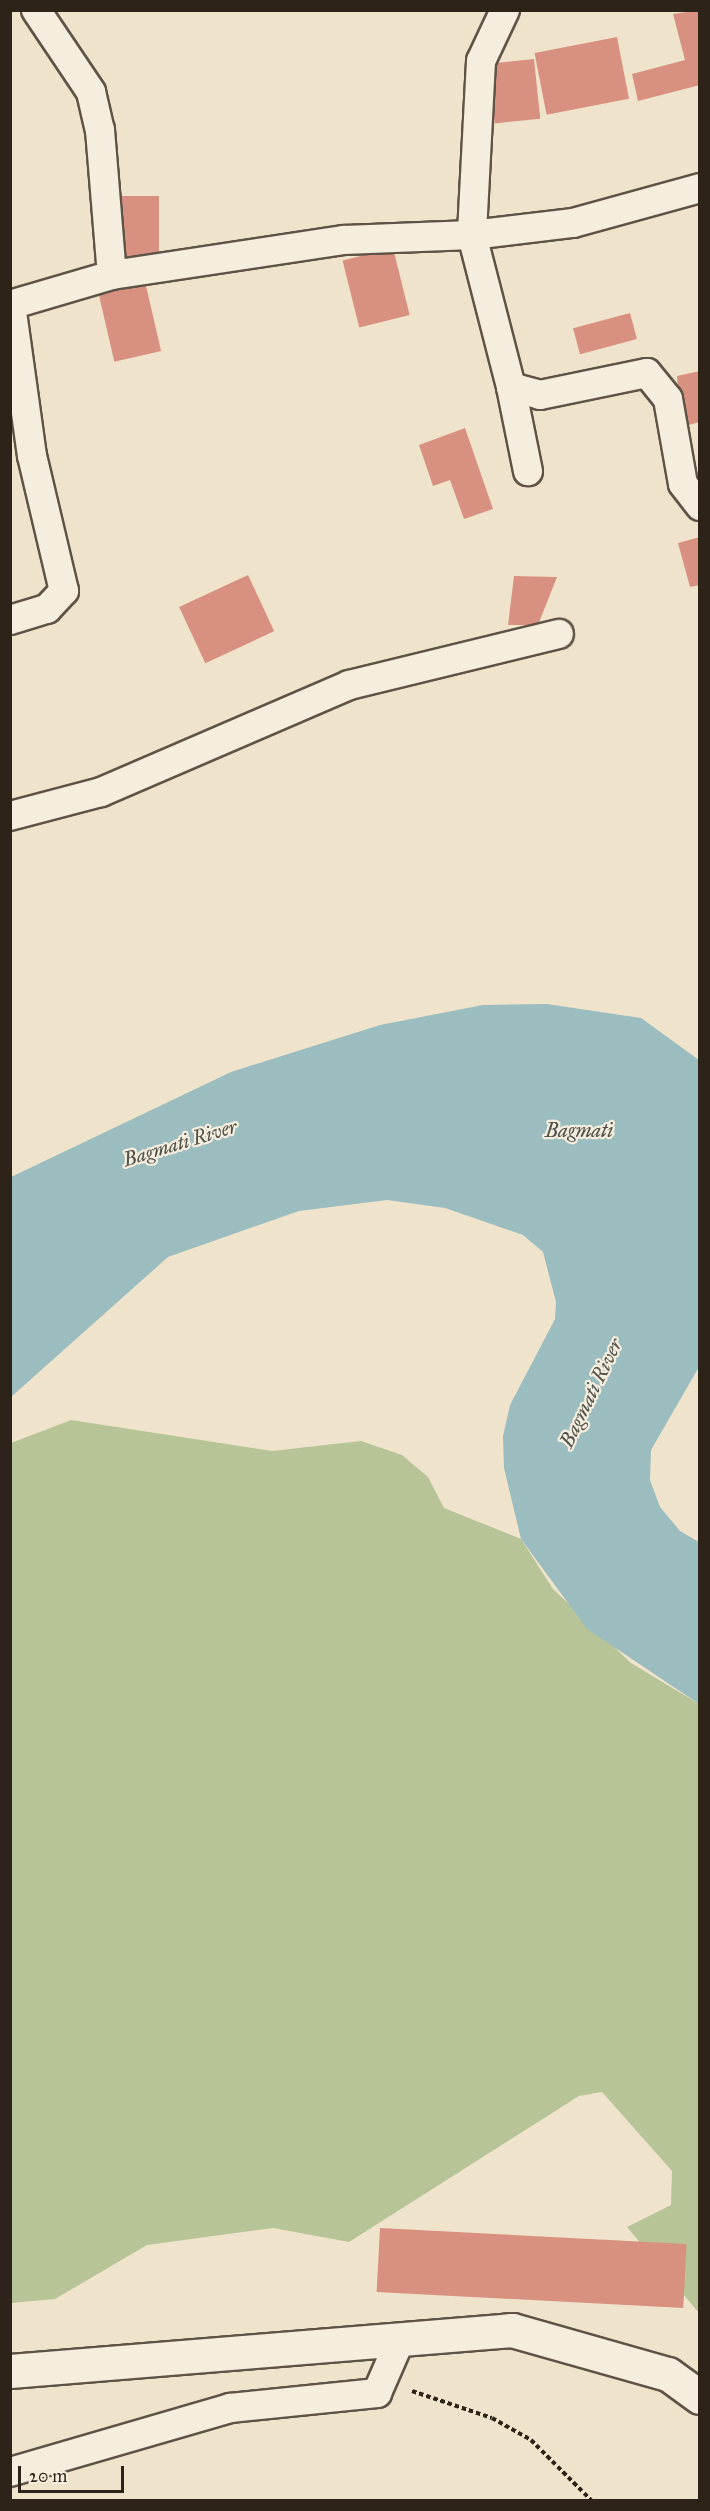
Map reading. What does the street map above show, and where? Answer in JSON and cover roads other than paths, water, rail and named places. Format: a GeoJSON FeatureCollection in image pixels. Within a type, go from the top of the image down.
{"type":"FeatureCollection","features":[{"type":"Feature","properties":{"kind":"main road"},"geometry":{"type":"LineString","coordinates":[[10,2371],[174,2354],[400,2340],[512,2330],[668,2374],[699,2397]]}},
{"type":"Feature","properties":{"kind":"street"},"geometry":{"type":"LineString","coordinates":[[36,10],[91,92],[100,130],[112,275]]}},
{"type":"Feature","properties":{"kind":"street"},"geometry":{"type":"LineString","coordinates":[[505,10],[481,61],[472,235],[512,387],[528,471]]}},
{"type":"Feature","properties":{"kind":"street"},"geometry":{"type":"LineString","coordinates":[[10,620],[47,609],[64,591],[33,456],[11,305],[112,275],[344,240],[472,235],[573,223],[699,188]]}},
{"type":"Feature","properties":{"kind":"street"},"geometry":{"type":"LineString","coordinates":[[512,387],[540,395],[647,373],[668,399],[683,484],[699,506]]}},
{"type":"Feature","properties":{"kind":"street"},"geometry":{"type":"LineString","coordinates":[[10,816],[101,792],[349,685],[559,634]]}},
{"type":"Feature","properties":{"kind":"street"},"geometry":{"type":"LineString","coordinates":[[10,2472],[230,2408],[377,2392],[400,2340]]}},
{"type":"Feature","properties":{"kind":"water","name":"Bagmati"},"geometry":{"type":"Polygon","coordinates":[[[547,1004],[641,1018],[699,1060],[699,1367],[651,1450],[650,1480],[660,1507],[680,1531],[699,1542],[699,1704],[587,1629],[521,1539],[504,1468],[503,1436],[510,1405],[555,1319],[556,1302],[543,1252],[523,1235],[445,1208],[387,1200],[299,1211],[168,1257],[11,1397],[11,1177],[231,1072],[380,1025],[483,1005],[547,1004]]]}},
{"type":"Feature","properties":{"kind":"water label","name":"Bagmati River"},"geometry":{"type":"Point","coordinates":[180,1143]}},
{"type":"Feature","properties":{"kind":"water label","name":"Bagmati River"},"geometry":{"type":"Point","coordinates":[591,1393]}}]}
